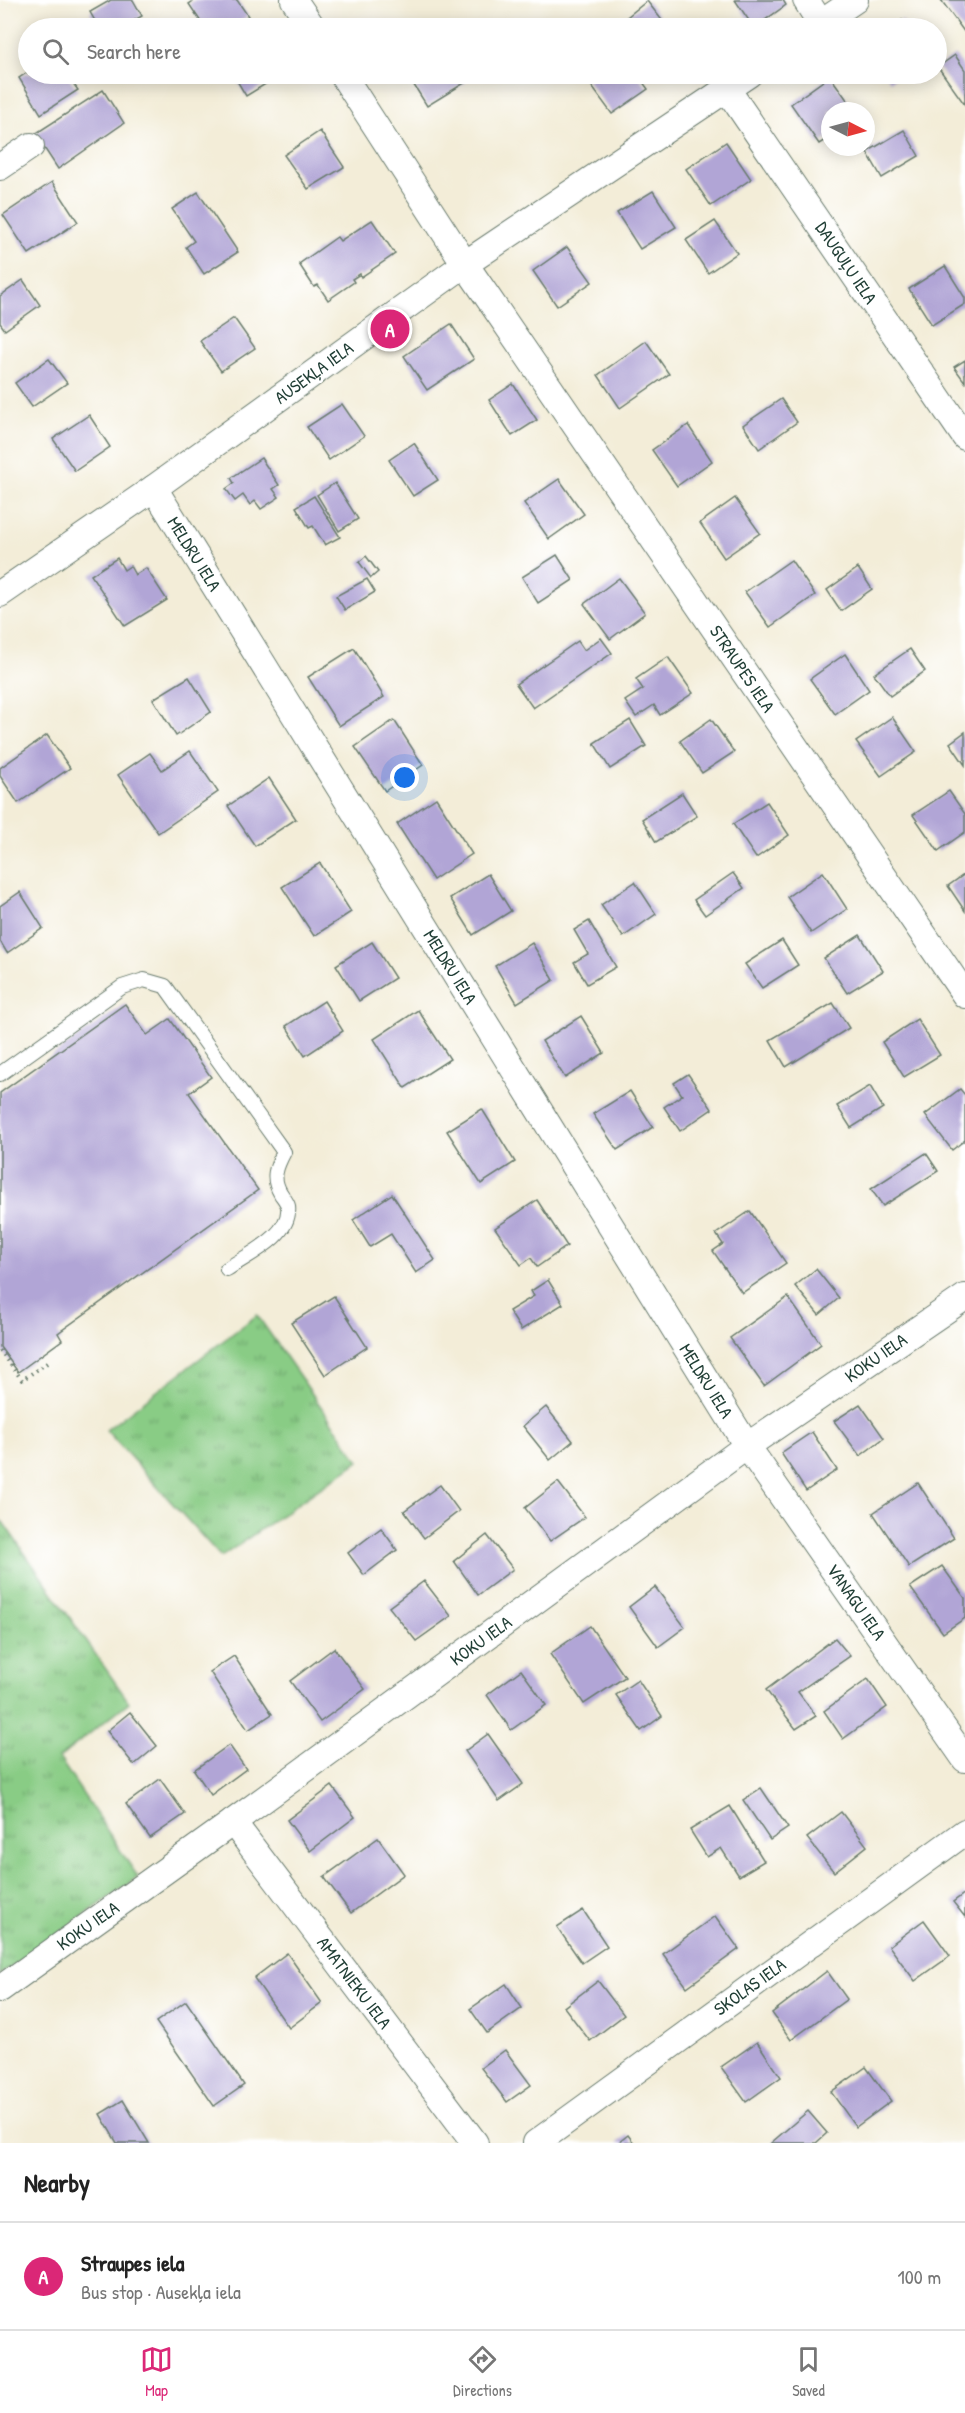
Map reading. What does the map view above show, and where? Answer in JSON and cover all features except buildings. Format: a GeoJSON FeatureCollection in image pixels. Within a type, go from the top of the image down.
{"type":"FeatureCollection","features":[{"type":"Feature","properties":{"kind":"street"},"geometry":{"type":"LineString","coordinates":[[294,0],[306,18]]}},
{"type":"Feature","properties":{"kind":"street"},"geometry":{"type":"LineString","coordinates":[[806,0],[814,18]]}},
{"type":"Feature","properties":{"kind":"street"},"geometry":{"type":"LineString","coordinates":[[829,18],[855,0]]}},
{"type":"Feature","properties":{"kind":"street","name":"STRAUPES IELA"},"geometry":{"type":"LineString","coordinates":[[348,84],[465,264],[965,994]]}},
{"type":"Feature","properties":{"kind":"street","name":"AUSEKĻA IELA"},"geometry":{"type":"LineString","coordinates":[[0,594],[154,488],[465,264],[734,84]]}},
{"type":"Feature","properties":{"kind":"street","name":"DAUGUĻU IELA"},"geometry":{"type":"LineString","coordinates":[[727,89],[965,437]]}},
{"type":"Feature","properties":{"kind":"street"},"geometry":{"type":"LineString","coordinates":[[0,167],[31,146]]}},
{"type":"Feature","properties":{"kind":"street","name":"MELDRU IELA"},"geometry":{"type":"LineString","coordinates":[[154,488],[747,1446]]}},
{"type":"Feature","properties":{"kind":"street","name":"KOKU IELA"},"geometry":{"type":"LineString","coordinates":[[0,1989],[233,1822],[747,1446],[965,1297]]}},
{"type":"Feature","properties":{"kind":"street","name":"VANAGU IELA"},"geometry":{"type":"LineString","coordinates":[[747,1446],[965,1759]]}},
{"type":"Feature","properties":{"kind":"street","name":"AMATNIEKU IELA"},"geometry":{"type":"LineString","coordinates":[[233,1822],[475,2143]]}},
{"type":"Feature","properties":{"kind":"street","name":"SKOLAS IELA"},"geometry":{"type":"LineString","coordinates":[[536,2143],[965,1832]]}},
{"type":"Feature","properties":{"kind":"lane"},"geometry":{"type":"LineString","coordinates":[[0,1074],[122,987],[144,980],[165,986],[284,1152],[276,1168],[274,1184],[288,1204],[286,1223],[273,1238],[227,1269]]}},
{"type":"Feature","properties":{"kind":"path"},"geometry":{"type":"LineString","coordinates":[[0,1350],[22,1380],[47,1363]]}},
{"type":"Feature","properties":{"kind":"path"},"geometry":{"type":"LineString","coordinates":[[0,1360],[5,1357]]}},
{"type":"Feature","properties":{"kind":"green space"},"geometry":{"type":"Polygon","coordinates":[[[257,1315],[359,1461],[221,1557],[106,1430],[257,1315]]]}},
{"type":"Feature","properties":{"kind":"green space"},"geometry":{"type":"Polygon","coordinates":[[[0,1518],[129,1702],[59,1758],[138,1877],[0,1975],[0,1518]]]}},
{"type":"Feature","properties":{"kind":"place","name":"Straupes iela"},"geometry":{"type":"Point","coordinates":[390,329]}}]}
